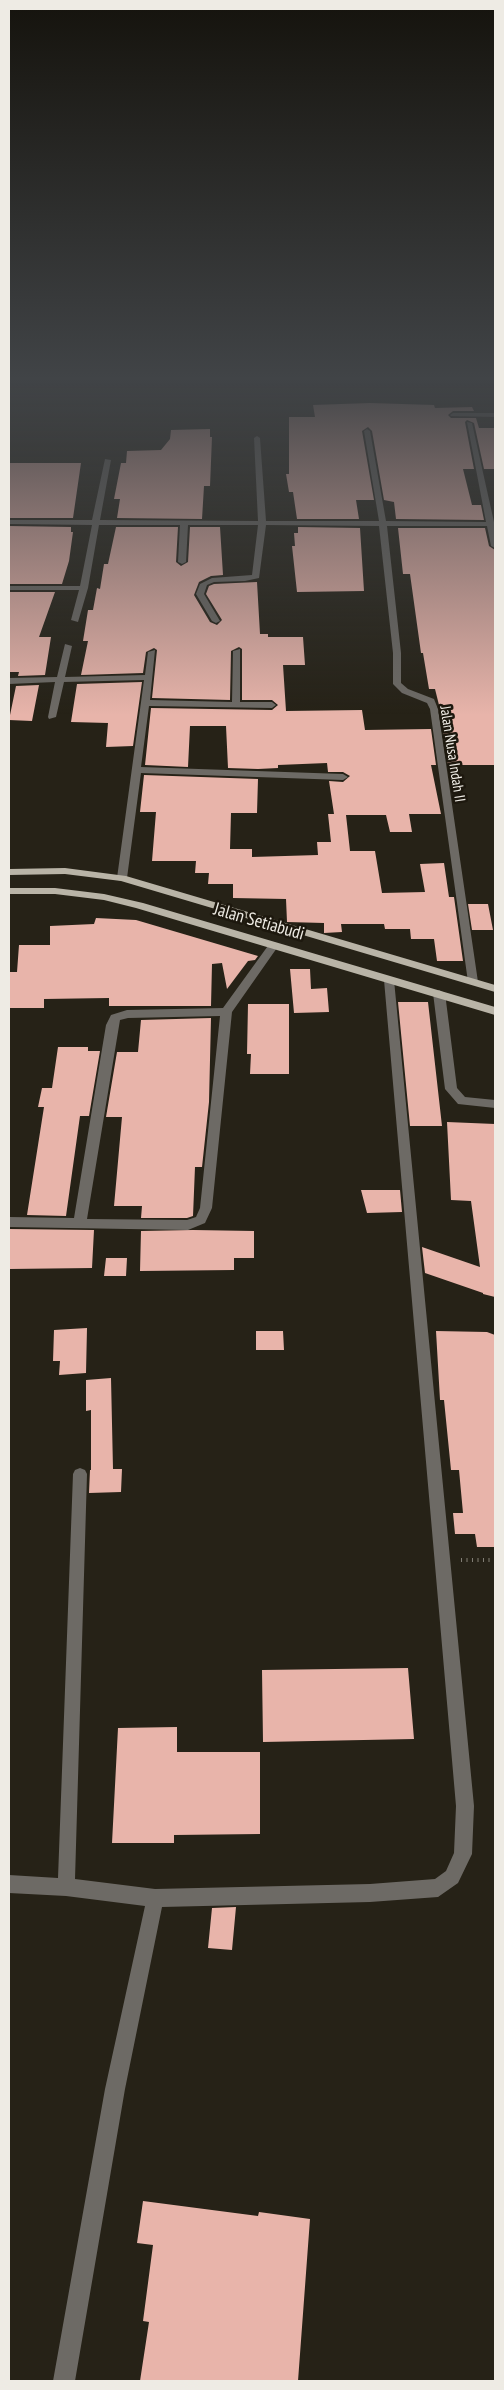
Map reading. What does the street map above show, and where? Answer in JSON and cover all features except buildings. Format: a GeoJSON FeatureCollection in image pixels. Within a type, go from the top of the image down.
{"type":"FeatureCollection","features":[{"type":"Feature","properties":{"kind":"main road","name":"Jalan Setiabudi"},"geometry":{"type":"LineString","coordinates":[[9,872],[65,872],[122,878],[495,988]]}},
{"type":"Feature","properties":{"kind":"main road","name":"Jalan Setiabudi"},"geometry":{"type":"LineString","coordinates":[[9,891],[55,891],[104,897],[439,993],[495,1011]]}},
{"type":"Feature","properties":{"kind":"street"},"geometry":{"type":"LineString","coordinates":[[76,620],[84,588],[101,492]]}},
{"type":"Feature","properties":{"kind":"street"},"geometry":{"type":"LineString","coordinates":[[216,621],[200,594],[202,586],[212,580],[245,579],[256,576],[262,524],[260,492]]}},
{"type":"Feature","properties":{"kind":"street","name":"Jalan Nusa Indah II"},"geometry":{"type":"LineString","coordinates":[[378,492],[384,525],[397,653],[397,684],[405,691],[431,701],[434,709],[473,982]]}},
{"type":"Feature","properties":{"kind":"street"},"geometry":{"type":"LineString","coordinates":[[485,492],[493,524],[495,546]]}},
{"type":"Feature","properties":{"kind":"street"},"geometry":{"type":"LineString","coordinates":[[9,522],[493,524]]}},
{"type":"Feature","properties":{"kind":"street"},"geometry":{"type":"LineString","coordinates":[[182,562],[184,524]]}},
{"type":"Feature","properties":{"kind":"street"},"geometry":{"type":"LineString","coordinates":[[9,588],[84,588]]}},
{"type":"Feature","properties":{"kind":"street"},"geometry":{"type":"LineString","coordinates":[[52,717],[68,646]]}},
{"type":"Feature","properties":{"kind":"street"},"geometry":{"type":"LineString","coordinates":[[236,705],[237,650]]}},
{"type":"Feature","properties":{"kind":"street"},"geometry":{"type":"LineString","coordinates":[[122,878],[152,652]]}},
{"type":"Feature","properties":{"kind":"street"},"geometry":{"type":"LineString","coordinates":[[9,681],[149,677]]}},
{"type":"Feature","properties":{"kind":"street"},"geometry":{"type":"LineString","coordinates":[[145,703],[272,705]]}},
{"type":"Feature","properties":{"kind":"street"},"geometry":{"type":"LineString","coordinates":[[137,770],[343,777]]}},
{"type":"Feature","properties":{"kind":"street"},"geometry":{"type":"LineString","coordinates":[[9,1222],[188,1225],[201,1220],[206,1208],[226,1012],[274,945]]}},
{"type":"Feature","properties":{"kind":"street"},"geometry":{"type":"LineString","coordinates":[[9,1884],[155,1898],[370,1893],[438,1888],[452,1877],[463,1854],[465,1806],[389,980]]}},
{"type":"Feature","properties":{"kind":"street"},"geometry":{"type":"LineString","coordinates":[[439,993],[451,1089],[462,1101],[495,1104]]}},
{"type":"Feature","properties":{"kind":"street"},"geometry":{"type":"LineString","coordinates":[[80,1223],[112,1024],[115,1018],[127,1014],[226,1012]]}},
{"type":"Feature","properties":{"kind":"street"},"geometry":{"type":"LineString","coordinates":[[66,1888],[80,1474]]}},
{"type":"Feature","properties":{"kind":"street"},"geometry":{"type":"LineString","coordinates":[[64,2381],[115,2089],[155,1898]]}},
{"type":"Feature","properties":{"kind":"path"},"geometry":{"type":"LineString","coordinates":[[442,1560],[495,1560]]}}]}
